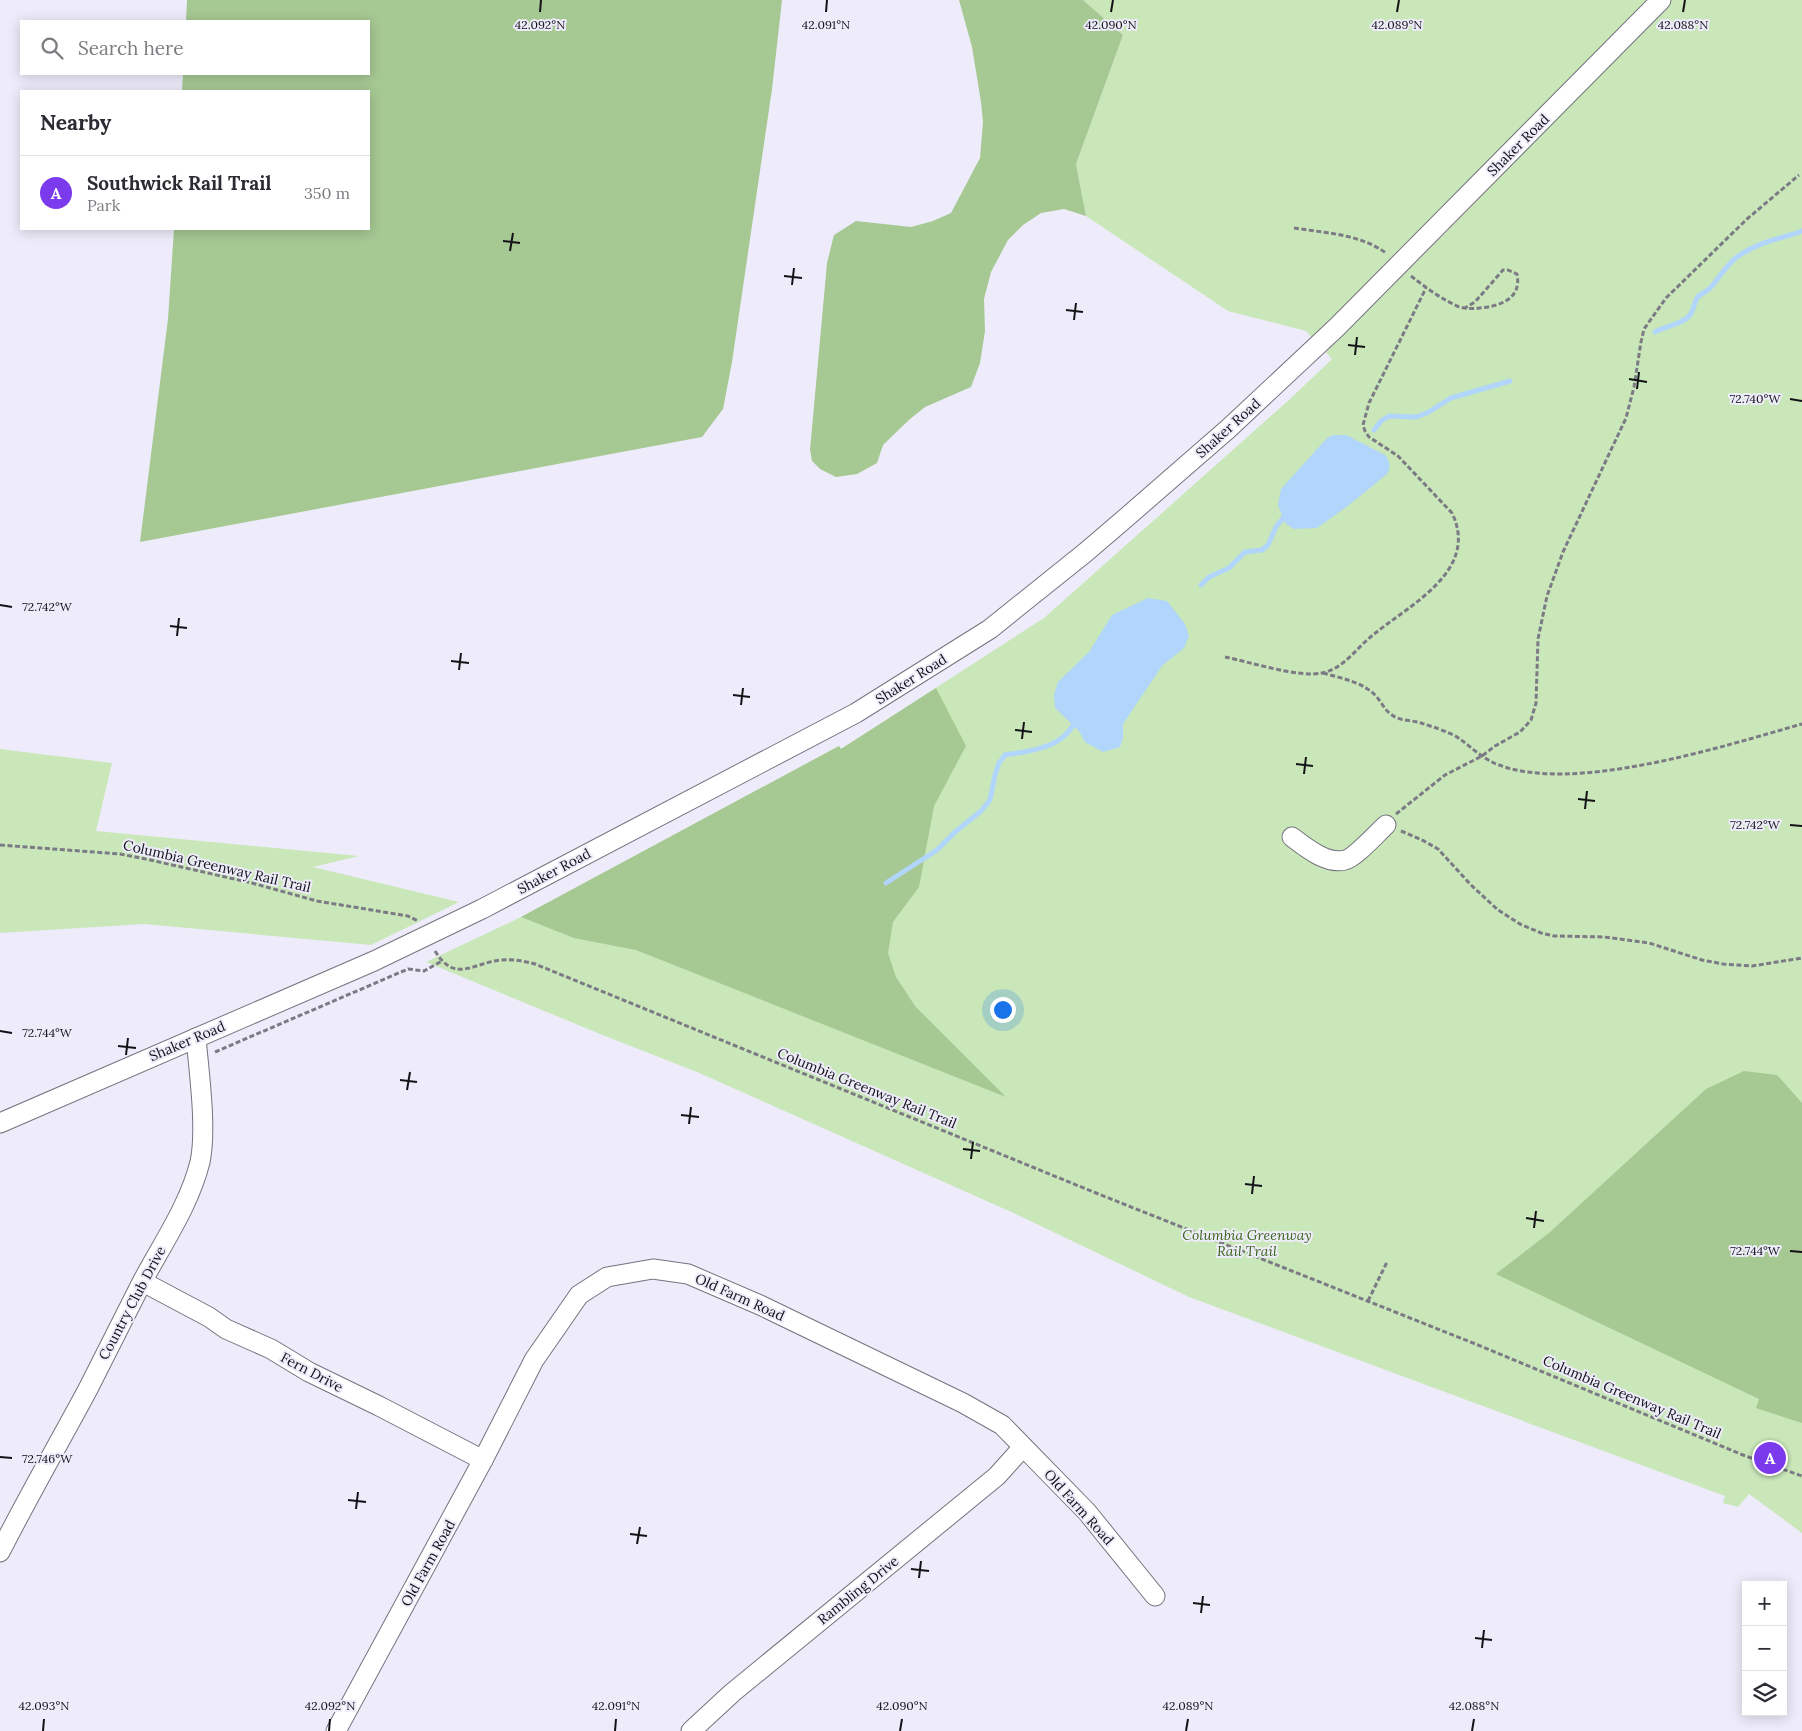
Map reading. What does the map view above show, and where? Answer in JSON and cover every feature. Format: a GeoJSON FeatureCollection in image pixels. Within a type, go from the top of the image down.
{"type":"FeatureCollection","features":[{"type":"Feature","properties":{"kind":"street","name":"Shaker Road"},"geometry":{"type":"LineString","coordinates":[[0,1123],[374,961],[482,909],[856,714],[990,629],[1086,552],[1228,429],[1337,327],[1661,0]]}},
{"type":"Feature","properties":{"kind":"street"},"geometry":{"type":"LineString","coordinates":[[1292,837],[1324,858],[1342,861],[1351,857],[1386,824]]}},
{"type":"Feature","properties":{"kind":"street","name":"Country Club Drive"},"geometry":{"type":"LineString","coordinates":[[0,1552],[23,1506],[89,1387],[193,1185],[200,1160],[202,1132],[196,1038]]}},
{"type":"Feature","properties":{"kind":"street","name":"Old Farm Road"},"geometry":{"type":"LineString","coordinates":[[336,1731],[483,1460],[534,1360],[579,1296],[606,1277],[653,1269],[688,1274],[796,1322],[963,1403],[1002,1425],[1087,1512],[1154,1596]]}},
{"type":"Feature","properties":{"kind":"street","name":"Fern Drive"},"geometry":{"type":"LineString","coordinates":[[143,1282],[226,1329],[263,1345],[309,1372],[483,1460]]}},
{"type":"Feature","properties":{"kind":"street","name":"Rambling Drive"},"geometry":{"type":"LineString","coordinates":[[691,1731],[732,1692],[997,1476],[1023,1447]]}},
{"type":"Feature","properties":{"kind":"path"},"geometry":{"type":"LineString","coordinates":[[1800,175],[1747,219],[1666,298],[1647,324],[1642,335],[1634,387],[1626,418],[1563,552],[1546,596],[1538,640],[1536,703],[1531,720],[1520,732],[1495,746],[1482,756],[1445,775],[1401,808],[1386,824],[1424,840],[1438,849],[1471,885],[1498,910],[1520,924],[1541,933],[1554,936],[1604,937],[1650,943],[1702,960],[1722,964],[1752,966],[1802,958]]}},
{"type":"Feature","properties":{"kind":"path"},"geometry":{"type":"LineString","coordinates":[[1294,228],[1356,238],[1375,245],[1426,288],[1465,308],[1495,306],[1504,303],[1512,297],[1518,287],[1517,274],[1503,270],[1476,302],[1465,308]]}},
{"type":"Feature","properties":{"kind":"path"},"geometry":{"type":"LineString","coordinates":[[1226,657],[1307,675],[1323,673],[1338,668],[1374,634],[1420,600],[1444,576],[1456,554],[1459,538],[1452,513],[1398,456],[1369,437],[1365,432],[1364,425],[1369,404],[1426,288]]}},
{"type":"Feature","properties":{"kind":"path"},"geometry":{"type":"LineString","coordinates":[[1323,673],[1360,685],[1374,694],[1393,717],[1421,723],[1458,737],[1482,756],[1493,762],[1512,769],[1537,773],[1574,774],[1664,761],[1802,724]]}},
{"type":"Feature","properties":{"kind":"path","name":"Columbia Greenway Rail Trail"},"geometry":{"type":"LineString","coordinates":[[0,845],[146,858],[252,883],[316,901],[408,916],[420,924]]}},
{"type":"Feature","properties":{"kind":"path"},"geometry":{"type":"LineString","coordinates":[[198,1059],[408,969],[424,971],[442,961],[432,947]]}},
{"type":"Feature","properties":{"kind":"path","name":"Columbia Greenway Rail Trail"},"geometry":{"type":"LineString","coordinates":[[442,961],[449,967],[461,970],[502,960],[524,961],[535,964],[1743,1455],[1802,1476]]}},
{"type":"Feature","properties":{"kind":"path"},"geometry":{"type":"LineString","coordinates":[[1368,1301],[1387,1262]]}},
{"type":"Feature","properties":{"kind":"green space"},"geometry":{"type":"Polygon","coordinates":[[[187,0],[782,0],[772,89],[732,362],[723,409],[702,437],[140,542],[168,319],[174,230],[370,230],[370,90],[182,90],[183,75],[370,75],[370,20],[186,20],[187,0]]]}},
{"type":"Feature","properties":{"kind":"green space"},"geometry":{"type":"Polygon","coordinates":[[[959,0],[1083,0],[1123,35],[1076,164],[1086,216],[1064,209],[1041,213],[1023,225],[1008,240],[991,272],[984,299],[985,331],[980,363],[971,387],[925,407],[910,419],[883,445],[877,463],[857,474],[836,477],[820,469],[812,461],[810,450],[827,263],[834,235],[856,221],[911,227],[933,221],[951,213],[980,158],[983,122],[972,47],[959,0]]]}},
{"type":"Feature","properties":{"kind":"green space"},"geometry":{"type":"Polygon","coordinates":[[[1083,0],[1802,0],[1802,1533],[1749,1494],[1738,1507],[1723,1503],[1725,1496],[1189,1297],[1020,1216],[697,1072],[426,962],[521,917],[839,746],[841,749],[1044,618],[1290,399],[1332,359],[1306,331],[1228,311],[1086,216],[1076,164],[1123,35],[1083,0]]]}},
{"type":"Feature","properties":{"kind":"green space"},"geometry":{"type":"Polygon","coordinates":[[[936,688],[966,746],[934,806],[919,887],[893,922],[888,953],[896,977],[915,1006],[1006,1097],[636,950],[574,938],[521,917],[839,746],[841,749],[936,688]]]}},
{"type":"Feature","properties":{"kind":"green space"},"geometry":{"type":"Polygon","coordinates":[[[0,749],[112,763],[96,831],[359,856],[313,867],[459,902],[371,945],[144,924],[0,933],[0,749]]]}},
{"type":"Feature","properties":{"kind":"green space"},"geometry":{"type":"Polygon","coordinates":[[[1744,1071],[1777,1075],[1802,1103],[1802,1423],[1756,1408],[1759,1399],[1496,1274],[1549,1233],[1706,1089],[1744,1071]]]}},
{"type":"Feature","properties":{"kind":"water"},"geometry":{"type":"Polygon","coordinates":[[[1333,435],[1346,435],[1385,455],[1389,464],[1387,474],[1317,528],[1294,529],[1285,523],[1278,505],[1281,489],[1327,438],[1333,435]]]}},
{"type":"Feature","properties":{"kind":"water"},"geometry":{"type":"Polygon","coordinates":[[[1148,598],[1167,601],[1185,624],[1189,636],[1184,648],[1162,666],[1123,724],[1123,738],[1120,747],[1103,752],[1085,742],[1079,731],[1055,708],[1054,695],[1058,682],[1089,652],[1112,615],[1148,598]]]}},
{"type":"Feature","properties":{"kind":"waterway"},"geometry":{"type":"LineString","coordinates":[[1655,332],[1680,322],[1689,316],[1697,298],[1709,289],[1737,257],[1761,244],[1802,231]]}},
{"type":"Feature","properties":{"kind":"waterway"},"geometry":{"type":"LineString","coordinates":[[1374,430],[1381,421],[1389,416],[1416,417],[1427,413],[1451,398],[1510,381]]}},
{"type":"Feature","properties":{"kind":"waterway"},"geometry":{"type":"LineString","coordinates":[[1201,585],[1209,577],[1229,568],[1245,552],[1262,550],[1268,545],[1276,527],[1286,514]]}},
{"type":"Feature","properties":{"kind":"waterway"},"geometry":{"type":"LineString","coordinates":[[886,883],[937,850],[955,832],[981,811],[990,800],[995,775],[999,763],[1005,755],[1035,750],[1055,743],[1070,730],[1075,721]]}},
{"type":"Feature","properties":{"kind":"place","name":"Southwick Rail Trail"},"geometry":{"type":"Point","coordinates":[1770,1458]}}]}
